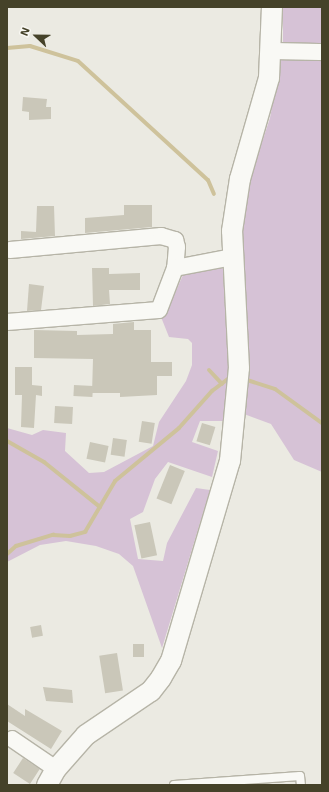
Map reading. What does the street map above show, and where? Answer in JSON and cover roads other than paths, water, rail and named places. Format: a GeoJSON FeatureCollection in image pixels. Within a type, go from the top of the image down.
{"type":"FeatureCollection","features":[{"type":"Feature","properties":{"kind":"street"},"geometry":{"type":"LineString","coordinates":[[12,739],[51,777],[69,752],[104,721],[150,691],[171,661],[230,460],[237,401],[239,368],[232,257],[234,207],[261,116],[271,51],[272,7]]}},
{"type":"Feature","properties":{"kind":"street"},"geometry":{"type":"LineString","coordinates":[[271,51],[322,52]]}},
{"type":"Feature","properties":{"kind":"street"},"geometry":{"type":"LineString","coordinates":[[7,322],[159,310],[175,268],[177,247],[175,240],[161,236],[10,250]]}},
{"type":"Feature","properties":{"kind":"street"},"geometry":{"type":"LineString","coordinates":[[175,268],[232,257]]}},
{"type":"Feature","properties":{"kind":"lane"},"geometry":{"type":"LineString","coordinates":[[174,785],[300,776],[301,785]]}},
{"type":"Feature","properties":{"kind":"waterway"},"geometry":{"type":"LineString","coordinates":[[7,48],[30,46],[78,61],[208,180],[214,194]]}},
{"type":"Feature","properties":{"kind":"waterway"},"geometry":{"type":"LineString","coordinates":[[209,370],[222,384]]}},
{"type":"Feature","properties":{"kind":"waterway"},"geometry":{"type":"LineString","coordinates":[[7,554],[16,546],[53,535],[70,536],[85,532],[115,481],[179,428],[212,391],[232,376]]}},
{"type":"Feature","properties":{"kind":"waterway"},"geometry":{"type":"LineString","coordinates":[[244,379],[275,389],[322,423]]}},
{"type":"Feature","properties":{"kind":"waterway"},"geometry":{"type":"LineString","coordinates":[[7,441],[44,462],[100,507]]}}]}
